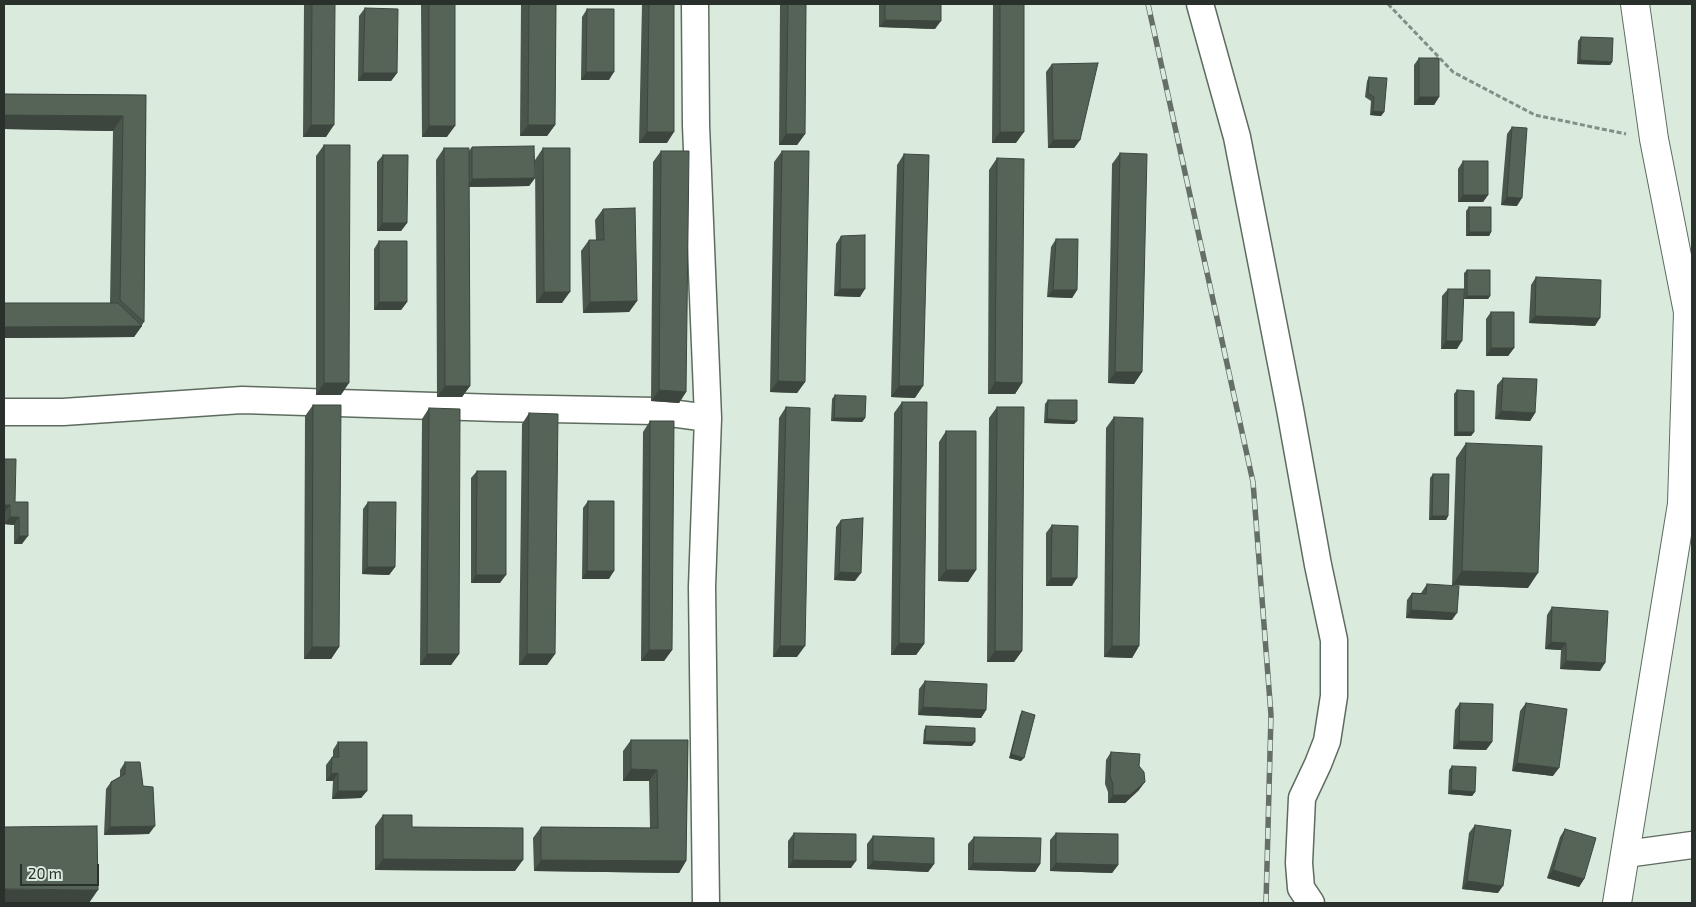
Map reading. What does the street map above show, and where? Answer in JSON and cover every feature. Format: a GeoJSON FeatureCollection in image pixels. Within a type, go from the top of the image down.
{"type":"FeatureCollection","features":[{"type":"Feature","properties":{"kind":"highway"},"geometry":{"type":"LineString","coordinates":[[1617,903],[1682,504],[1688,312],[1654,139],[1635,4]]}},
{"type":"Feature","properties":{"kind":"street"},"geometry":{"type":"LineString","coordinates":[[695,4],[696,125],[708,418],[702,587],[706,903]]}},
{"type":"Feature","properties":{"kind":"street"},"geometry":{"type":"LineString","coordinates":[[1200,4],[1237,137],[1290,409],[1314,547],[1334,640],[1334,696],[1327,741],[1302,798],[1298,863],[1301,888],[1311,903]]}},
{"type":"Feature","properties":{"kind":"street"},"geometry":{"type":"LineString","coordinates":[[4,412],[63,412],[242,400],[655,411],[708,418]]}},
{"type":"Feature","properties":{"kind":"street"},"geometry":{"type":"LineString","coordinates":[[1626,854],[1692,845]]}},
{"type":"Feature","properties":{"kind":"path"},"geometry":{"type":"LineString","coordinates":[[1388,4],[1453,72],[1535,115],[1654,139]]}},
{"type":"Feature","properties":{"kind":"building"},"geometry":{"type":"Polygon","coordinates":[[[312,4],[335,4],[334,125],[311,125],[312,4]]]}},
{"type":"Feature","properties":{"kind":"building"},"geometry":{"type":"Polygon","coordinates":[[[429,4],[455,4],[455,126],[429,126],[429,4]]]}},
{"type":"Feature","properties":{"kind":"building"},"geometry":{"type":"Polygon","coordinates":[[[529,4],[556,4],[555,125],[528,125],[529,4]]]}},
{"type":"Feature","properties":{"kind":"building"},"geometry":{"type":"Polygon","coordinates":[[[649,4],[674,4],[674,132],[647,132],[649,4]]]}},
{"type":"Feature","properties":{"kind":"building"},"geometry":{"type":"Polygon","coordinates":[[[788,4],[806,4],[805,134],[786,134],[788,4]]]}},
{"type":"Feature","properties":{"kind":"building"},"geometry":{"type":"Polygon","coordinates":[[[885,4],[941,4],[941,21],[885,20],[885,4]]]}},
{"type":"Feature","properties":{"kind":"building"},"geometry":{"type":"Polygon","coordinates":[[[1000,4],[1024,4],[1024,132],[1000,132],[1000,4]]]}},
{"type":"Feature","properties":{"kind":"building"},"geometry":{"type":"Polygon","coordinates":[[[365,8],[398,9],[397,73],[363,73],[365,8]]]}},
{"type":"Feature","properties":{"kind":"building"},"geometry":{"type":"Polygon","coordinates":[[[587,9],[614,9],[614,72],[586,72],[587,9]]]}},
{"type":"Feature","properties":{"kind":"building"},"geometry":{"type":"Polygon","coordinates":[[[1581,37],[1613,38],[1612,62],[1580,60],[1581,37]]]}},
{"type":"Feature","properties":{"kind":"building"},"geometry":{"type":"Polygon","coordinates":[[[1419,58],[1439,58],[1439,97],[1419,97],[1419,58]]]}},
{"type":"Feature","properties":{"kind":"building"},"geometry":{"type":"Polygon","coordinates":[[[1098,63],[1080,140],[1053,140],[1052,64],[1098,63]]]}},
{"type":"Feature","properties":{"kind":"building"},"geometry":{"type":"Polygon","coordinates":[[[1369,77],[1387,78],[1384,112],[1373,111],[1374,97],[1368,93],[1369,77]]]}},
{"type":"Feature","properties":{"kind":"building"},"geometry":{"type":"Polygon","coordinates":[[[4,94],[146,95],[144,322],[120,300],[123,116],[4,115],[4,94]]]}},
{"type":"Feature","properties":{"kind":"building"},"geometry":{"type":"Polygon","coordinates":[[[1512,127],[1527,128],[1522,198],[1507,197],[1512,127]]]}},
{"type":"Feature","properties":{"kind":"building"},"geometry":{"type":"Polygon","coordinates":[[[324,145],[350,145],[349,383],[324,383],[324,145]]]}},
{"type":"Feature","properties":{"kind":"building"},"geometry":{"type":"Polygon","coordinates":[[[534,146],[535,178],[472,179],[472,147],[534,146]]]}},
{"type":"Feature","properties":{"kind":"building"},"geometry":{"type":"Polygon","coordinates":[[[444,148],[469,148],[470,386],[445,386],[444,148]]]}},
{"type":"Feature","properties":{"kind":"building"},"geometry":{"type":"Polygon","coordinates":[[[543,148],[570,148],[570,292],[544,292],[543,148]]]}},
{"type":"Feature","properties":{"kind":"building"},"geometry":{"type":"Polygon","coordinates":[[[661,151],[689,151],[686,392],[659,390],[661,151]]]}},
{"type":"Feature","properties":{"kind":"building"},"geometry":{"type":"Polygon","coordinates":[[[782,151],[809,151],[805,382],[778,381],[782,151]]]}},
{"type":"Feature","properties":{"kind":"building"},"geometry":{"type":"Polygon","coordinates":[[[1120,153],[1147,154],[1142,372],[1115,372],[1120,153]]]}},
{"type":"Feature","properties":{"kind":"building"},"geometry":{"type":"Polygon","coordinates":[[[904,154],[929,155],[923,386],[899,386],[904,154]]]}},
{"type":"Feature","properties":{"kind":"building"},"geometry":{"type":"Polygon","coordinates":[[[383,155],[408,155],[407,223],[382,223],[383,155]]]}},
{"type":"Feature","properties":{"kind":"building"},"geometry":{"type":"Polygon","coordinates":[[[997,158],[1024,159],[1022,383],[995,382],[997,158]]]}},
{"type":"Feature","properties":{"kind":"building"},"geometry":{"type":"Polygon","coordinates":[[[1463,161],[1488,161],[1488,195],[1463,195],[1463,161]]]}},
{"type":"Feature","properties":{"kind":"building"},"geometry":{"type":"Polygon","coordinates":[[[1469,207],[1491,207],[1491,232],[1469,232],[1469,207]]]}},
{"type":"Feature","properties":{"kind":"building"},"geometry":{"type":"Polygon","coordinates":[[[635,208],[637,301],[590,302],[589,240],[604,240],[603,209],[635,208]]]}},
{"type":"Feature","properties":{"kind":"building"},"geometry":{"type":"Polygon","coordinates":[[[865,235],[865,289],[840,289],[841,236],[865,235]]]}},
{"type":"Feature","properties":{"kind":"building"},"geometry":{"type":"Polygon","coordinates":[[[1056,239],[1078,239],[1077,290],[1053,290],[1056,239]]]}},
{"type":"Feature","properties":{"kind":"building"},"geometry":{"type":"Polygon","coordinates":[[[379,241],[407,241],[407,302],[379,302],[379,241]]]}},
{"type":"Feature","properties":{"kind":"building"},"geometry":{"type":"Polygon","coordinates":[[[1467,270],[1490,270],[1490,296],[1467,296],[1467,270]]]}},
{"type":"Feature","properties":{"kind":"building"},"geometry":{"type":"Polygon","coordinates":[[[1536,277],[1601,280],[1600,318],[1535,316],[1536,277]]]}},
{"type":"Feature","properties":{"kind":"building"},"geometry":{"type":"Polygon","coordinates":[[[1448,289],[1464,289],[1462,341],[1446,341],[1448,289]]]}},
{"type":"Feature","properties":{"kind":"building"},"geometry":{"type":"Polygon","coordinates":[[[4,303],[118,303],[142,326],[4,327],[4,303]]]}},
{"type":"Feature","properties":{"kind":"building"},"geometry":{"type":"Polygon","coordinates":[[[1491,312],[1514,312],[1514,348],[1491,348],[1491,312]]]}},
{"type":"Feature","properties":{"kind":"building"},"geometry":{"type":"Polygon","coordinates":[[[1503,378],[1537,379],[1535,413],[1501,411],[1503,378]]]}},
{"type":"Feature","properties":{"kind":"building"},"geometry":{"type":"Polygon","coordinates":[[[1457,390],[1474,391],[1474,432],[1457,432],[1457,390]]]}},
{"type":"Feature","properties":{"kind":"building"},"geometry":{"type":"Polygon","coordinates":[[[835,395],[866,396],[865,418],[834,418],[835,395]]]}},
{"type":"Feature","properties":{"kind":"building"},"geometry":{"type":"Polygon","coordinates":[[[1048,400],[1077,400],[1077,421],[1047,419],[1048,400]]]}},
{"type":"Feature","properties":{"kind":"building"},"geometry":{"type":"Polygon","coordinates":[[[902,402],[927,402],[924,644],[899,643],[902,402]]]}},
{"type":"Feature","properties":{"kind":"building"},"geometry":{"type":"Polygon","coordinates":[[[313,405],[341,405],[339,647],[312,647],[313,405]]]}},
{"type":"Feature","properties":{"kind":"building"},"geometry":{"type":"Polygon","coordinates":[[[786,407],[810,408],[805,646],[780,646],[786,407]]]}},
{"type":"Feature","properties":{"kind":"building"},"geometry":{"type":"Polygon","coordinates":[[[997,407],[1024,407],[1022,651],[995,651],[997,407]]]}},
{"type":"Feature","properties":{"kind":"building"},"geometry":{"type":"Polygon","coordinates":[[[429,408],[460,409],[459,654],[427,654],[429,408]]]}},
{"type":"Feature","properties":{"kind":"building"},"geometry":{"type":"Polygon","coordinates":[[[529,413],[558,414],[555,654],[527,654],[529,413]]]}},
{"type":"Feature","properties":{"kind":"building"},"geometry":{"type":"Polygon","coordinates":[[[1114,417],[1143,418],[1139,646],[1112,646],[1114,417]]]}},
{"type":"Feature","properties":{"kind":"building"},"geometry":{"type":"Polygon","coordinates":[[[650,421],[674,421],[672,650],[649,650],[650,421]]]}},
{"type":"Feature","properties":{"kind":"building"},"geometry":{"type":"Polygon","coordinates":[[[946,431],[976,431],[976,570],[946,570],[946,431]]]}},
{"type":"Feature","properties":{"kind":"building"},"geometry":{"type":"Polygon","coordinates":[[[1466,443],[1542,446],[1538,573],[1462,571],[1466,443]]]}},
{"type":"Feature","properties":{"kind":"building"},"geometry":{"type":"Polygon","coordinates":[[[4,459],[16,459],[15,502],[28,502],[28,536],[19,536],[19,517],[10,517],[10,505],[4,505],[4,459]]]}},
{"type":"Feature","properties":{"kind":"building"},"geometry":{"type":"Polygon","coordinates":[[[477,471],[506,471],[506,575],[476,575],[477,471]]]}},
{"type":"Feature","properties":{"kind":"building"},"geometry":{"type":"Polygon","coordinates":[[[1433,474],[1449,474],[1448,516],[1432,516],[1433,474]]]}},
{"type":"Feature","properties":{"kind":"building"},"geometry":{"type":"Polygon","coordinates":[[[588,501],[614,501],[614,571],[587,571],[588,501]]]}},
{"type":"Feature","properties":{"kind":"building"},"geometry":{"type":"Polygon","coordinates":[[[368,502],[396,502],[395,567],[367,567],[368,502]]]}},
{"type":"Feature","properties":{"kind":"building"},"geometry":{"type":"Polygon","coordinates":[[[863,518],[861,573],[839,572],[841,520],[863,518]]]}},
{"type":"Feature","properties":{"kind":"building"},"geometry":{"type":"Polygon","coordinates":[[[1052,525],[1078,526],[1077,578],[1051,578],[1052,525]]]}},
{"type":"Feature","properties":{"kind":"building"},"geometry":{"type":"Polygon","coordinates":[[[1427,584],[1459,586],[1457,613],[1411,610],[1412,593],[1426,594],[1427,584]]]}},
{"type":"Feature","properties":{"kind":"building"},"geometry":{"type":"Polygon","coordinates":[[[1552,607],[1608,611],[1605,663],[1566,661],[1566,643],[1551,642],[1552,607]]]}},
{"type":"Feature","properties":{"kind":"building"},"geometry":{"type":"Polygon","coordinates":[[[925,681],[987,684],[986,710],[923,707],[925,681]]]}},
{"type":"Feature","properties":{"kind":"building"},"geometry":{"type":"Polygon","coordinates":[[[1460,703],[1493,704],[1492,742],[1459,741],[1460,703]]]}},
{"type":"Feature","properties":{"kind":"building"},"geometry":{"type":"Polygon","coordinates":[[[1526,703],[1567,709],[1559,768],[1517,763],[1526,703]]]}},
{"type":"Feature","properties":{"kind":"building"},"geometry":{"type":"Polygon","coordinates":[[[1022,711],[1035,715],[1024,758],[1011,754],[1022,711]]]}},
{"type":"Feature","properties":{"kind":"building"},"geometry":{"type":"Polygon","coordinates":[[[926,726],[975,728],[975,742],[925,741],[926,726]]]}},
{"type":"Feature","properties":{"kind":"building"},"geometry":{"type":"Polygon","coordinates":[[[631,740],[688,740],[686,861],[541,860],[541,827],[658,828],[657,770],[631,769],[631,740]]]}},
{"type":"Feature","properties":{"kind":"building"},"geometry":{"type":"Polygon","coordinates":[[[338,742],[367,742],[367,791],[338,791],[338,773],[331,774],[332,757],[339,757],[338,742]]]}},
{"type":"Feature","properties":{"kind":"building"},"geometry":{"type":"Polygon","coordinates":[[[1111,752],[1140,754],[1139,766],[1144,772],[1145,782],[1130,795],[1113,795],[1113,784],[1110,776],[1111,752]]]}},
{"type":"Feature","properties":{"kind":"building"},"geometry":{"type":"Polygon","coordinates":[[[125,762],[140,762],[143,786],[153,787],[155,826],[110,827],[111,782],[125,774],[125,762]]]}},
{"type":"Feature","properties":{"kind":"building"},"geometry":{"type":"Polygon","coordinates":[[[1452,766],[1476,767],[1475,792],[1451,790],[1452,766]]]}},
{"type":"Feature","properties":{"kind":"building"},"geometry":{"type":"Polygon","coordinates":[[[383,815],[412,815],[412,827],[523,828],[523,860],[383,859],[383,815]]]}},
{"type":"Feature","properties":{"kind":"building"},"geometry":{"type":"Polygon","coordinates":[[[1475,825],[1511,830],[1503,886],[1467,881],[1475,825]]]}},
{"type":"Feature","properties":{"kind":"building"},"geometry":{"type":"Polygon","coordinates":[[[97,826],[98,890],[4,889],[4,827],[97,826]]]}},
{"type":"Feature","properties":{"kind":"building"},"geometry":{"type":"Polygon","coordinates":[[[1565,829],[1596,838],[1584,879],[1553,870],[1565,829]]]}},
{"type":"Feature","properties":{"kind":"building"},"geometry":{"type":"Polygon","coordinates":[[[794,833],[856,834],[856,861],[793,860],[794,833]]]}},
{"type":"Feature","properties":{"kind":"building"},"geometry":{"type":"Polygon","coordinates":[[[1056,833],[1118,834],[1118,865],[1056,863],[1056,833]]]}},
{"type":"Feature","properties":{"kind":"building"},"geometry":{"type":"Polygon","coordinates":[[[873,836],[934,838],[934,864],[873,861],[873,836]]]}},
{"type":"Feature","properties":{"kind":"building"},"geometry":{"type":"Polygon","coordinates":[[[974,837],[1041,838],[1040,864],[973,863],[974,837]]]}},
{"type":"Feature","properties":{"kind":"railway"},"geometry":{"type":"LineString","coordinates":[[1148,4],[1253,482],[1271,715],[1266,903]]}}]}
